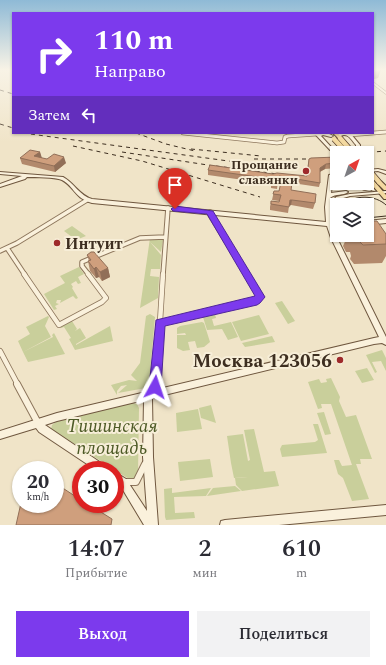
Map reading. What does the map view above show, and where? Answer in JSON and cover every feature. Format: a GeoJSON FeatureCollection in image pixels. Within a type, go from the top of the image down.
{"type":"FeatureCollection","features":[{"type":"Feature","properties":{"kind":"main road"},"geometry":{"type":"LineString","coordinates":[[330,135],[340,146]]}},
{"type":"Feature","properties":{"kind":"main road"},"geometry":{"type":"LineString","coordinates":[[338,135],[347,146]]}},
{"type":"Feature","properties":{"kind":"main road"},"geometry":{"type":"LineString","coordinates":[[374,178],[382,188],[386,198]]}},
{"type":"Feature","properties":{"kind":"street"},"geometry":{"type":"LineString","coordinates":[[374,133],[386,132]]}},
{"type":"Feature","properties":{"kind":"street"},"geometry":{"type":"LineString","coordinates":[[191,134],[280,143],[284,142],[286,136],[319,134],[330,135]]}},
{"type":"Feature","properties":{"kind":"street"},"geometry":{"type":"LineString","coordinates":[[222,138],[223,134]]}},
{"type":"Feature","properties":{"kind":"street"},"geometry":{"type":"LineString","coordinates":[[319,134],[331,149],[339,150],[358,147],[358,145],[348,134]]}},
{"type":"Feature","properties":{"kind":"street"},"geometry":{"type":"LineString","coordinates":[[374,170],[379,170],[386,173]]}},
{"type":"Feature","properties":{"kind":"street"},"geometry":{"type":"LineString","coordinates":[[0,173],[62,179],[69,182],[82,198],[87,200],[328,224],[333,221],[335,200],[340,197],[382,188]]}},
{"type":"Feature","properties":{"kind":"street"},"geometry":{"type":"LineString","coordinates":[[0,186],[23,178],[26,175]]}},
{"type":"Feature","properties":{"kind":"street"},"geometry":{"type":"LineString","coordinates":[[0,435],[38,423],[151,394],[385,341],[328,224],[328,198],[330,183]]}},
{"type":"Feature","properties":{"kind":"street"},"geometry":{"type":"LineString","coordinates":[[328,198],[330,195],[335,193],[361,190]]}},
{"type":"Feature","properties":{"kind":"street"},"geometry":{"type":"LineString","coordinates":[[0,251],[8,248],[87,200]]}},
{"type":"Feature","properties":{"kind":"street"},"geometry":{"type":"LineString","coordinates":[[151,525],[148,457],[151,394],[160,323],[168,208]]}},
{"type":"Feature","properties":{"kind":"street"},"geometry":{"type":"LineString","coordinates":[[160,323],[257,301],[260,298],[260,295],[210,212]]}},
{"type":"Feature","properties":{"kind":"street"},"geometry":{"type":"LineString","coordinates":[[374,222],[386,221]]}},
{"type":"Feature","properties":{"kind":"street"},"geometry":{"type":"LineString","coordinates":[[8,248],[59,325],[103,302],[106,298],[82,266],[82,262],[140,238],[166,237]]}},
{"type":"Feature","properties":{"kind":"street"},"geometry":{"type":"LineString","coordinates":[[0,351],[42,429],[90,461]]}},
{"type":"Feature","properties":{"kind":"street"},"geometry":{"type":"LineString","coordinates":[[124,481],[130,483],[138,479],[148,457]]}},
{"type":"Feature","properties":{"kind":"street"},"geometry":{"type":"LineString","coordinates":[[124,486],[151,525]]}},
{"type":"Feature","properties":{"kind":"street"},"geometry":{"type":"LineString","coordinates":[[225,525],[386,510]]}},
{"type":"Feature","properties":{"kind":"green space"},"geometry":{"type":"Polygon","coordinates":[[[72,226],[86,236],[76,240],[64,231],[72,226]]]}},
{"type":"Feature","properties":{"kind":"green space"},"geometry":{"type":"Polygon","coordinates":[[[150,238],[163,240],[161,252],[150,242],[161,255],[160,269],[151,269],[150,276],[159,277],[158,298],[140,308],[150,238]]]}},
{"type":"Feature","properties":{"kind":"green space"},"geometry":{"type":"Polygon","coordinates":[[[79,267],[84,274],[78,277],[81,283],[78,284],[76,281],[71,284],[78,298],[76,299],[73,296],[60,303],[61,300],[57,300],[56,303],[59,304],[55,306],[57,309],[54,310],[44,294],[65,283],[60,276],[79,267]]]}},
{"type":"Feature","properties":{"kind":"green space"},"geometry":{"type":"Polygon","coordinates":[[[282,301],[295,321],[288,324],[275,303],[282,301]]]}},
{"type":"Feature","properties":{"kind":"green space"},"geometry":{"type":"Polygon","coordinates":[[[150,314],[155,317],[149,385],[146,388],[118,393],[127,385],[121,386],[117,391],[117,395],[111,385],[129,380],[137,381],[131,375],[140,363],[146,316],[150,314]]]}},
{"type":"Feature","properties":{"kind":"green space"},"geometry":{"type":"Polygon","coordinates":[[[215,314],[216,318],[212,319],[214,326],[231,322],[238,337],[228,340],[222,329],[207,330],[203,317],[215,314]]]}},
{"type":"Feature","properties":{"kind":"green space"},"geometry":{"type":"Polygon","coordinates":[[[259,315],[269,334],[241,341],[232,322],[259,315]]]}},
{"type":"Feature","properties":{"kind":"green space"},"geometry":{"type":"Polygon","coordinates":[[[48,316],[49,317],[45,326],[51,337],[23,352],[18,341],[30,334],[26,327],[48,316]]]}},
{"type":"Feature","properties":{"kind":"green space"},"geometry":{"type":"Polygon","coordinates":[[[72,321],[77,329],[75,331],[80,328],[86,338],[76,345],[110,326],[113,341],[75,350],[69,339],[71,338],[64,327],[61,328],[72,321]]]}},
{"type":"Feature","properties":{"kind":"green space"},"geometry":{"type":"Polygon","coordinates":[[[202,322],[204,323],[210,342],[204,347],[197,348],[195,341],[188,342],[190,350],[183,351],[177,348],[177,335],[186,335],[185,333],[177,334],[177,328],[180,326],[202,322]]]}},
{"type":"Feature","properties":{"kind":"green space"},"geometry":{"type":"Polygon","coordinates":[[[54,333],[65,354],[28,362],[23,352],[53,337],[52,335],[54,333]]]}},
{"type":"Feature","properties":{"kind":"green space"},"geometry":{"type":"Polygon","coordinates":[[[272,336],[275,342],[245,347],[242,343],[272,336]]]}},
{"type":"Feature","properties":{"kind":"green space"},"geometry":{"type":"Polygon","coordinates":[[[382,350],[386,358],[386,371],[381,361],[372,362],[377,372],[375,373],[366,355],[382,350]]]}},
{"type":"Feature","properties":{"kind":"green space"},"geometry":{"type":"Polygon","coordinates":[[[367,368],[374,380],[362,383],[355,371],[367,368]]]}},
{"type":"Feature","properties":{"kind":"green space"},"geometry":{"type":"Polygon","coordinates":[[[331,378],[340,397],[339,401],[346,417],[356,415],[372,459],[360,459],[361,464],[356,464],[369,499],[352,501],[343,478],[338,474],[334,460],[339,460],[342,466],[352,465],[331,404],[321,404],[322,408],[318,409],[308,382],[319,379],[321,383],[327,382],[326,379],[331,378]]]}},
{"type":"Feature","properties":{"kind":"green space","name":"Тишинская площадь"},"geometry":{"type":"Polygon","coordinates":[[[132,403],[137,404],[139,408],[138,474],[134,480],[124,476],[124,461],[101,461],[51,429],[52,425],[56,422],[132,403]]]}},
{"type":"Feature","properties":{"kind":"green space"},"geometry":{"type":"Polygon","coordinates":[[[211,405],[216,423],[201,418],[199,408],[211,405]]]}},
{"type":"Feature","properties":{"kind":"green space"},"geometry":{"type":"Polygon","coordinates":[[[198,409],[202,429],[177,432],[176,413],[198,409]]]}},
{"type":"Feature","properties":{"kind":"green space"},"geometry":{"type":"Polygon","coordinates":[[[324,412],[331,434],[325,435],[317,413],[324,412]]]}},
{"type":"Feature","properties":{"kind":"green space"},"geometry":{"type":"Polygon","coordinates":[[[313,424],[318,424],[327,453],[282,457],[280,449],[282,445],[315,442],[318,440],[313,424]]]}},
{"type":"Feature","properties":{"kind":"green space"},"geometry":{"type":"Polygon","coordinates":[[[254,429],[264,472],[275,471],[279,486],[242,491],[236,485],[235,478],[248,477],[234,478],[227,436],[243,434],[248,461],[250,460],[244,430],[254,429]]]}},
{"type":"Feature","properties":{"kind":"green space"},"geometry":{"type":"Polygon","coordinates":[[[210,459],[213,477],[180,481],[178,462],[210,459]]]}},
{"type":"Feature","properties":{"kind":"green space"},"geometry":{"type":"Polygon","coordinates":[[[235,486],[241,491],[207,496],[213,488],[235,486]]]}},
{"type":"Feature","properties":{"kind":"green space"},"geometry":{"type":"Polygon","coordinates":[[[172,488],[172,493],[211,488],[206,496],[174,497],[175,513],[194,512],[195,518],[166,520],[164,489],[172,488]]]}},
{"type":"Feature","properties":{"kind":"building"},"geometry":{"type":"Polygon","coordinates":[[[30,150],[40,152],[34,156],[47,159],[54,154],[64,157],[54,166],[20,158],[30,150]]]}},
{"type":"Feature","properties":{"kind":"building"},"geometry":{"type":"Polygon","coordinates":[[[330,157],[330,164],[326,164],[320,168],[320,183],[279,176],[278,184],[272,183],[272,179],[208,170],[210,165],[273,174],[277,173],[307,176],[309,159],[330,157]]]}},
{"type":"Feature","properties":{"kind":"building"},"geometry":{"type":"Polygon","coordinates":[[[281,182],[292,183],[291,190],[316,194],[315,203],[290,200],[289,207],[271,204],[271,201],[279,202],[281,195],[273,194],[274,191],[279,191],[281,182]]]}},
{"type":"Feature","properties":{"kind":"building"},"geometry":{"type":"Polygon","coordinates":[[[374,221],[377,221],[386,234],[386,244],[363,245],[360,242],[374,242],[374,221]]]}},
{"type":"Feature","properties":{"kind":"building"},"geometry":{"type":"Polygon","coordinates":[[[94,252],[108,268],[100,272],[96,267],[94,269],[88,261],[91,260],[87,255],[94,252]]]}},
{"type":"Feature","properties":{"kind":"building"},"geometry":{"type":"Polygon","coordinates":[[[64,489],[72,494],[72,513],[102,513],[112,519],[111,525],[16,525],[19,513],[64,513],[64,489]]]}},
{"type":"Feature","properties":{"kind":"tram line"},"geometry":{"type":"LineString","coordinates":[[359,198],[371,198]]}},
{"type":"Feature","properties":{"kind":"tram line"},"geometry":{"type":"LineString","coordinates":[[374,198],[386,205]]}},
{"type":"Feature","properties":{"kind":"tram line"},"geometry":{"type":"LineString","coordinates":[[374,217],[386,216]]}},
{"type":"Feature","properties":{"kind":"railway"},"geometry":{"type":"LineString","coordinates":[[0,124],[12,128]]}},
{"type":"Feature","properties":{"kind":"railway"},"geometry":{"type":"LineString","coordinates":[[30,134],[287,169]]}},
{"type":"Feature","properties":{"kind":"railway"},"geometry":{"type":"LineString","coordinates":[[139,134],[166,144],[195,151]]}},
{"type":"Feature","properties":{"kind":"railway"},"geometry":{"type":"LineString","coordinates":[[73,146],[142,161],[260,197]]}},
{"type":"Feature","properties":{"kind":"railway"},"geometry":{"type":"LineString","coordinates":[[191,149],[261,156]]}},
{"type":"Feature","properties":{"kind":"railway"},"geometry":{"type":"LineString","coordinates":[[374,152],[386,151]]}},
{"type":"Feature","properties":{"kind":"railway"},"geometry":{"type":"LineString","coordinates":[[122,152],[221,167]]}},
{"type":"Feature","properties":{"kind":"railway"},"geometry":{"type":"LineString","coordinates":[[254,159],[330,159]]}},
{"type":"Feature","properties":{"kind":"railway"},"geometry":{"type":"LineString","coordinates":[[216,166],[285,175]]}},
{"type":"Feature","properties":{"kind":"place","name":"Прощание славянки"},"geometry":{"type":"Point","coordinates":[306,171]}},
{"type":"Feature","properties":{"kind":"place","name":"Интуит"},"geometry":{"type":"Point","coordinates":[57,243]}},
{"type":"Feature","properties":{"kind":"place","name":"Москва 123056"},"geometry":{"type":"Point","coordinates":[340,360]}},
{"type":"Feature","properties":{"kind":"route"},"geometry":{"type":"LineString","coordinates":[[155,387],[160,323],[257,301],[260,297],[210,212],[175,209]]}}]}
